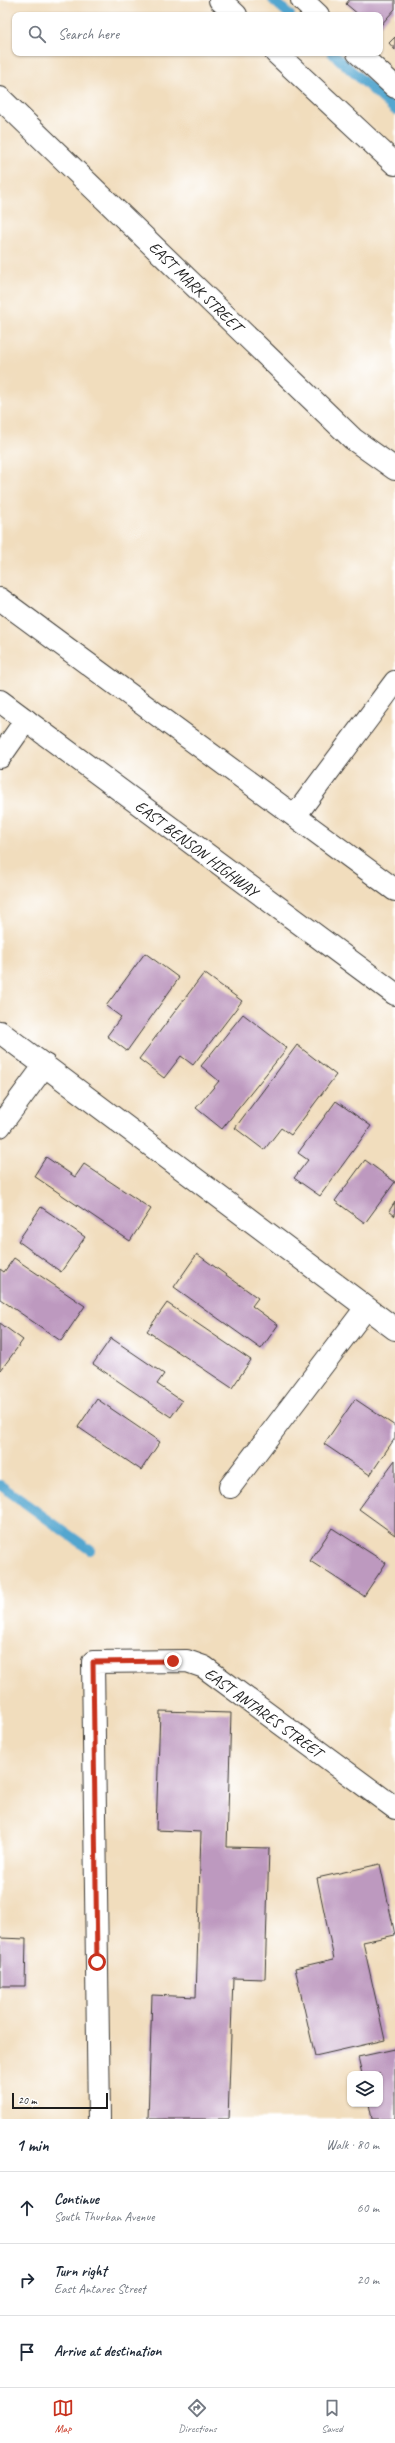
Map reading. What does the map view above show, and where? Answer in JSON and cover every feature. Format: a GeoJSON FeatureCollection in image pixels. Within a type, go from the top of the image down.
{"type":"FeatureCollection","features":[{"type":"Feature","properties":{"kind":"street"},"geometry":{"type":"LineString","coordinates":[[220,0],[233,12]]}},
{"type":"Feature","properties":{"kind":"street"},"geometry":{"type":"LineString","coordinates":[[302,0],[315,12]]}},
{"type":"Feature","properties":{"kind":"street"},"geometry":{"type":"LineString","coordinates":[[279,56],[395,164]]}},
{"type":"Feature","properties":{"kind":"street"},"geometry":{"type":"LineString","coordinates":[[361,56],[395,87]]}},
{"type":"Feature","properties":{"kind":"street","name":"EAST MARK STREET"},"geometry":{"type":"LineString","coordinates":[[0,98],[353,439],[395,469]]}},
{"type":"Feature","properties":{"kind":"street"},"geometry":{"type":"LineString","coordinates":[[0,599],[395,890]]}},
{"type":"Feature","properties":{"kind":"street"},"geometry":{"type":"LineString","coordinates":[[295,816],[395,682]]}},
{"type":"Feature","properties":{"kind":"street","name":"EAST BENSON HIGHWAY"},"geometry":{"type":"LineString","coordinates":[[0,701],[395,994]]}},
{"type":"Feature","properties":{"kind":"street"},"geometry":{"type":"LineString","coordinates":[[0,757],[26,720]]}},
{"type":"Feature","properties":{"kind":"street"},"geometry":{"type":"LineString","coordinates":[[0,1032],[395,1329]]}},
{"type":"Feature","properties":{"kind":"street"},"geometry":{"type":"LineString","coordinates":[[0,1126],[44,1065]]}},
{"type":"Feature","properties":{"kind":"street"},"geometry":{"type":"LineString","coordinates":[[230,1487],[366,1308]]}},
{"type":"Feature","properties":{"kind":"street","name":"EAST ANTARES STREET"},"geometry":{"type":"LineString","coordinates":[[99,2119],[93,1662],[187,1661],[204,1667],[395,1808]]}},
{"type":"Feature","properties":{"kind":"building"},"geometry":{"type":"Polygon","coordinates":[[[349,0],[395,0],[395,9],[383,23],[383,12],[355,12],[346,4],[349,0]]]}},
{"type":"Feature","properties":{"kind":"building"},"geometry":{"type":"Polygon","coordinates":[[[395,37],[395,50],[389,43],[395,37]]]}},
{"type":"Feature","properties":{"kind":"building"},"geometry":{"type":"Polygon","coordinates":[[[145,953],[179,978],[127,1051],[107,1036],[121,1017],[106,1006],[145,953]]]}},
{"type":"Feature","properties":{"kind":"building"},"geometry":{"type":"Polygon","coordinates":[[[204,973],[242,1001],[193,1065],[181,1056],[164,1078],[139,1059],[204,973]]]}},
{"type":"Feature","properties":{"kind":"building"},"geometry":{"type":"Polygon","coordinates":[[[243,1014],[287,1048],[222,1129],[196,1108],[219,1081],[201,1066],[243,1014]]]}},
{"type":"Feature","properties":{"kind":"building"},"geometry":{"type":"Polygon","coordinates":[[[297,1045],[336,1075],[291,1135],[281,1128],[264,1150],[235,1128],[297,1045]]]}},
{"type":"Feature","properties":{"kind":"building"},"geometry":{"type":"Polygon","coordinates":[[[336,1101],[371,1126],[320,1196],[294,1178],[308,1160],[298,1153],[336,1101]]]}},
{"type":"Feature","properties":{"kind":"building"},"geometry":{"type":"Polygon","coordinates":[[[46,1157],[75,1177],[84,1164],[151,1209],[130,1241],[34,1176],[46,1157]]]}},
{"type":"Feature","properties":{"kind":"building"},"geometry":{"type":"Polygon","coordinates":[[[365,1160],[395,1182],[365,1223],[335,1201],[365,1160]]]}},
{"type":"Feature","properties":{"kind":"building"},"geometry":{"type":"Polygon","coordinates":[[[395,1202],[395,1216],[389,1211],[395,1202]]]}},
{"type":"Feature","properties":{"kind":"building"},"geometry":{"type":"Polygon","coordinates":[[[41,1207],[85,1237],[61,1272],[18,1241],[41,1207]]]}},
{"type":"Feature","properties":{"kind":"building"},"geometry":{"type":"Polygon","coordinates":[[[197,1254],[258,1298],[252,1306],[278,1325],[261,1349],[174,1287],[197,1254]]]}},
{"type":"Feature","properties":{"kind":"building"},"geometry":{"type":"Polygon","coordinates":[[[14,1258],[85,1306],[61,1341],[0,1299],[0,1269],[4,1272],[14,1258]]]}},
{"type":"Feature","properties":{"kind":"building"},"geometry":{"type":"Polygon","coordinates":[[[167,1303],[251,1360],[232,1388],[147,1331],[167,1303]]]}},
{"type":"Feature","properties":{"kind":"building"},"geometry":{"type":"Polygon","coordinates":[[[0,1323],[23,1340],[1,1370],[0,1369],[0,1323]]]}},
{"type":"Feature","properties":{"kind":"building"},"geometry":{"type":"Polygon","coordinates":[[[111,1338],[164,1374],[157,1384],[182,1401],[171,1417],[93,1364],[111,1338]]]}},
{"type":"Feature","properties":{"kind":"building"},"geometry":{"type":"Polygon","coordinates":[[[97,1399],[160,1442],[141,1470],[78,1427],[97,1399]]]}},
{"type":"Feature","properties":{"kind":"building"},"geometry":{"type":"Polygon","coordinates":[[[355,1399],[395,1426],[395,1438],[370,1475],[324,1444],[355,1399]]]}},
{"type":"Feature","properties":{"kind":"building"},"geometry":{"type":"Polygon","coordinates":[[[395,1460],[395,1535],[359,1509],[395,1460]]]}},
{"type":"Feature","properties":{"kind":"building"},"geometry":{"type":"Polygon","coordinates":[[[332,1528],[386,1563],[364,1596],[310,1561],[332,1528]]]}},
{"type":"Feature","properties":{"kind":"building"},"geometry":{"type":"Polygon","coordinates":[[[160,1711],[231,1713],[227,1847],[269,1848],[265,1979],[233,1978],[228,2119],[148,2119],[152,1995],[196,1997],[201,1832],[156,1830],[160,1711]]]}},
{"type":"Feature","properties":{"kind":"building"},"geometry":{"type":"Polygon","coordinates":[[[380,1864],[395,1935],[363,1942],[385,2040],[315,2056],[295,1968],[334,1959],[317,1878],[380,1864]]]}},
{"type":"Feature","properties":{"kind":"building"},"geometry":{"type":"Polygon","coordinates":[[[0,1938],[26,1939],[25,1986],[0,1986],[0,1938]]]}},
{"type":"Feature","properties":{"kind":"building"},"geometry":{"type":"Polygon","coordinates":[[[395,2049],[395,2119],[372,2119],[370,2107],[383,2107],[383,2071],[361,2071],[358,2057],[395,2049]]]}},
{"type":"Feature","properties":{"kind":"waterway"},"geometry":{"type":"LineString","coordinates":[[273,0],[287,12]]}},
{"type":"Feature","properties":{"kind":"waterway"},"geometry":{"type":"LineString","coordinates":[[335,56],[395,110]]}},
{"type":"Feature","properties":{"kind":"waterway"},"geometry":{"type":"LineString","coordinates":[[0,1485],[90,1550]]}},
{"type":"Feature","properties":{"kind":"route"},"geometry":{"type":"LineString","coordinates":[[97,1962],[93,1662],[173,1661]]}}]}
